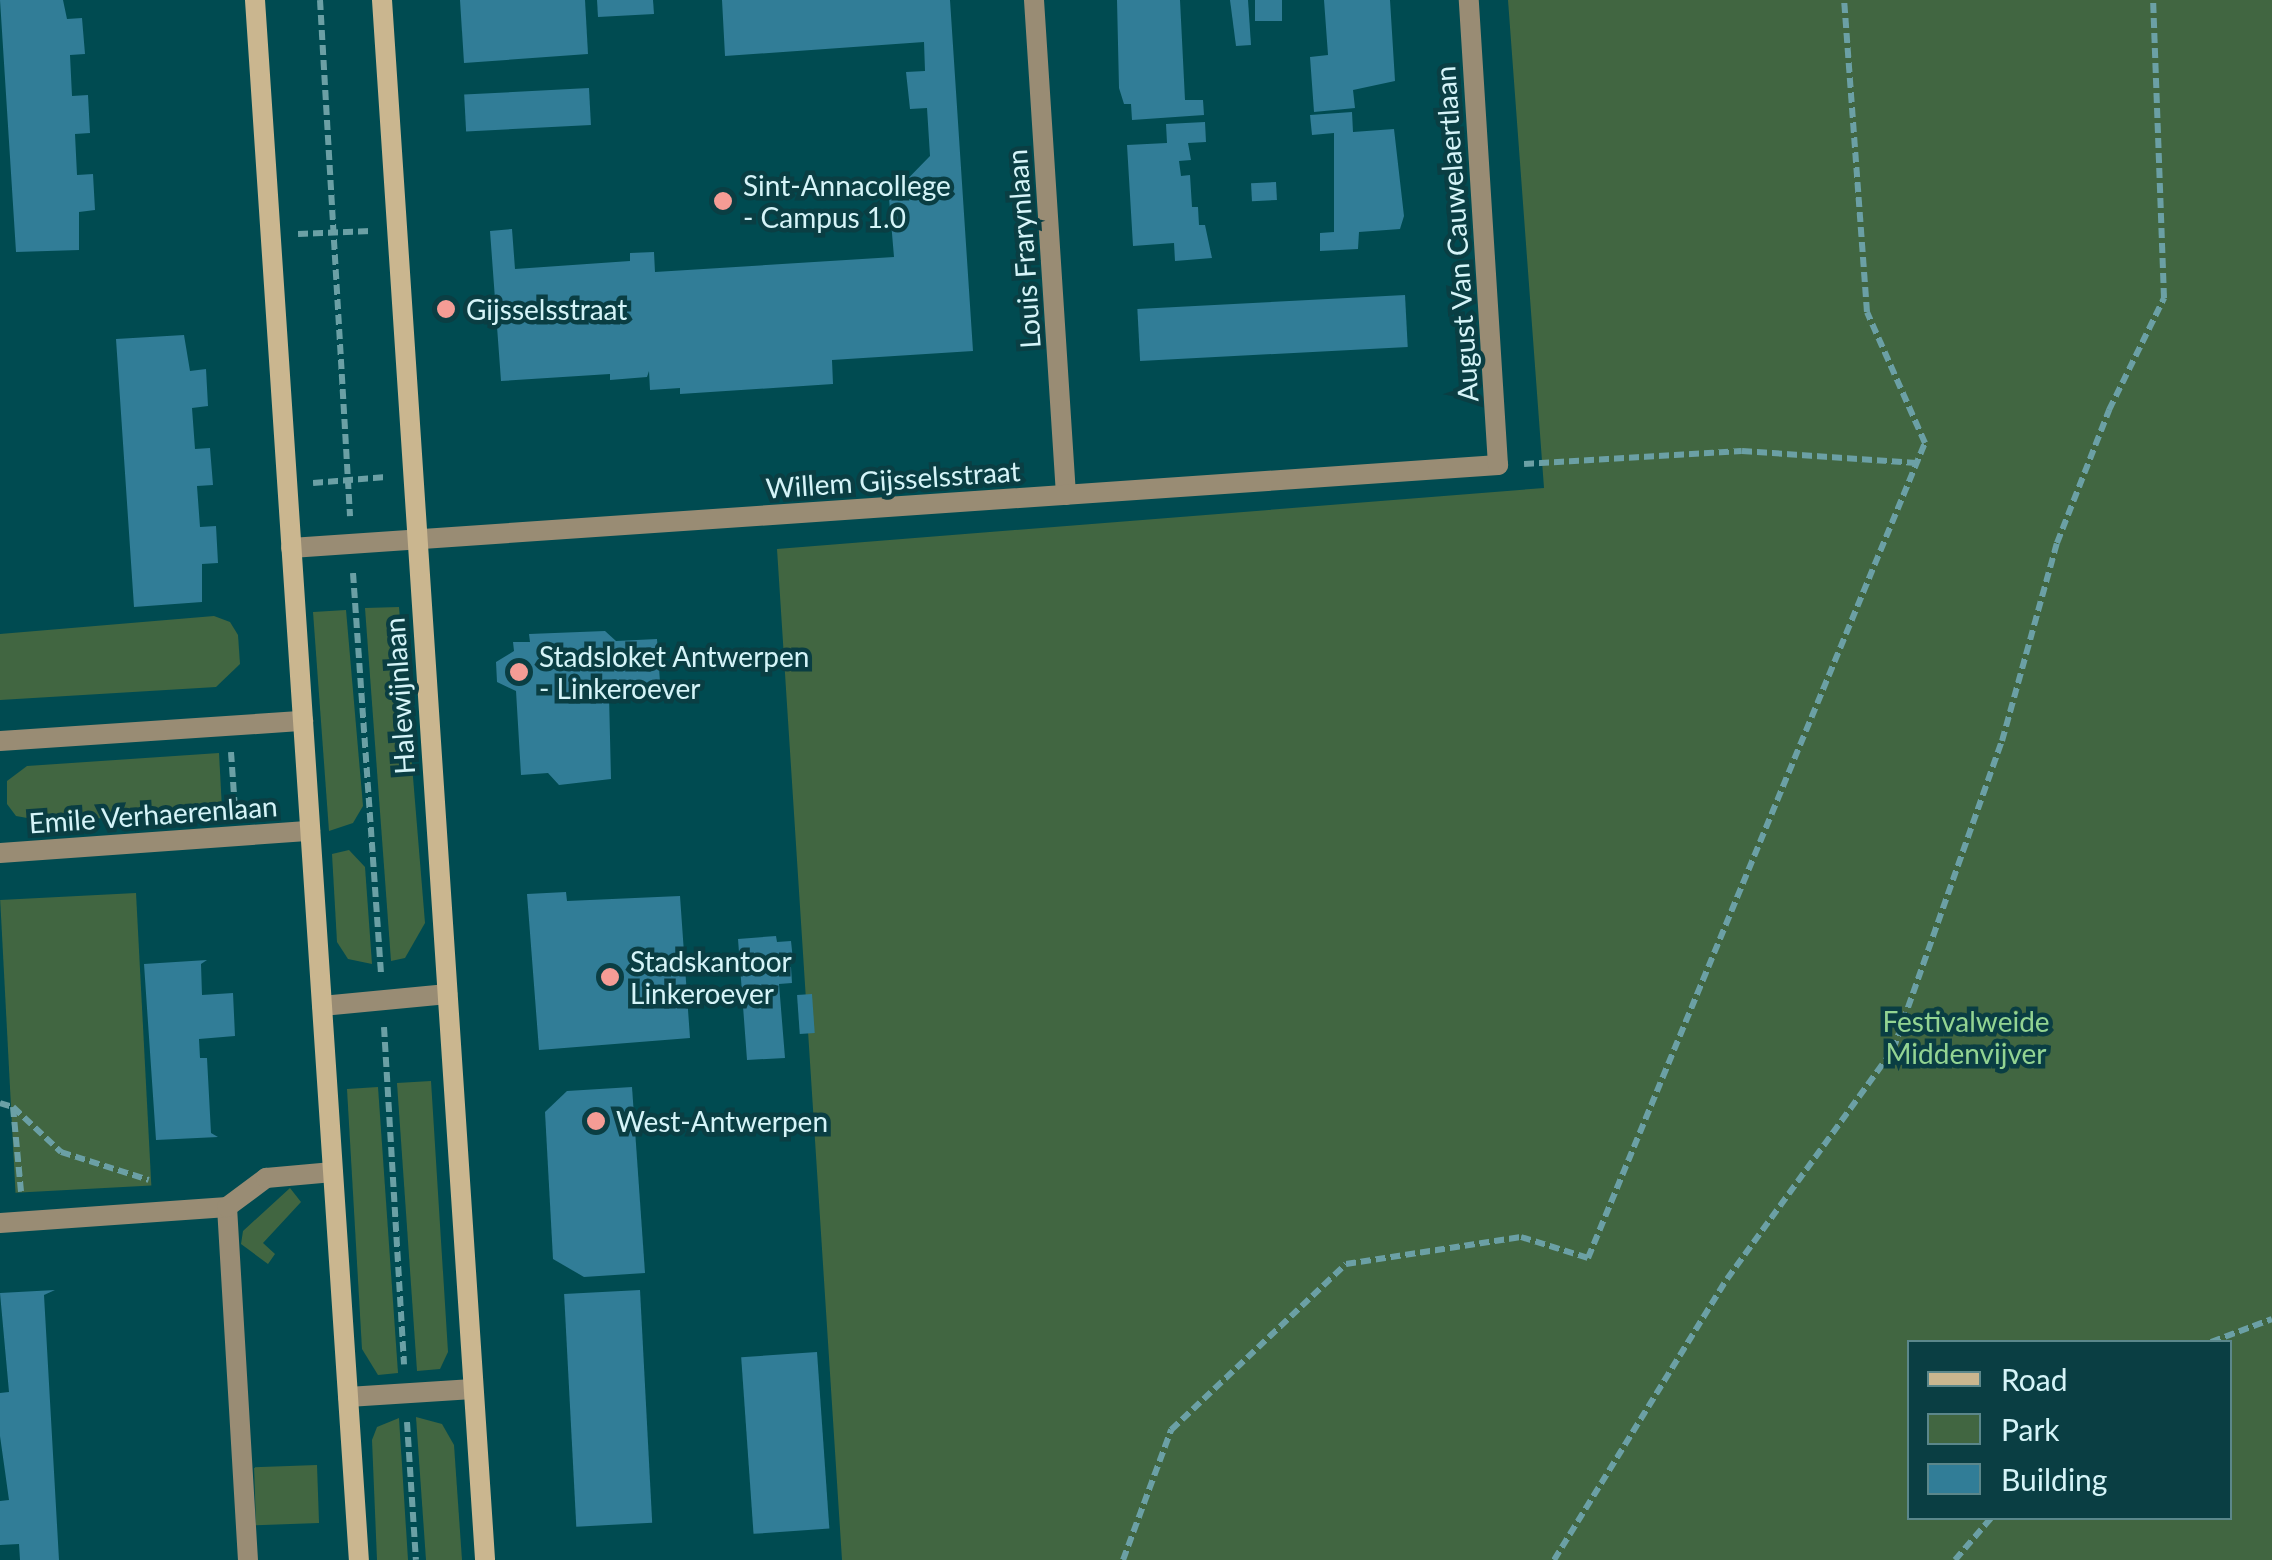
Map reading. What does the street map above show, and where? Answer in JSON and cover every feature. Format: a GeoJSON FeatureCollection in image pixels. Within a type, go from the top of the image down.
{"type":"FeatureCollection","features":[{"type":"Feature","properties":{"kind":"main road"},"geometry":{"type":"LineString","coordinates":[[255,0],[359,1560]]}},
{"type":"Feature","properties":{"kind":"main road","name":"Halewijnlaan"},"geometry":{"type":"LineString","coordinates":[[382,0],[484,1560]]}},
{"type":"Feature","properties":{"kind":"street","name":"Louis Frarynlaan"},"geometry":{"type":"LineString","coordinates":[[1034,0],[1066,495]]}},
{"type":"Feature","properties":{"kind":"street","name":"August Van Cauwelaertlaan"},"geometry":{"type":"LineString","coordinates":[[1469,0],[1498,466]]}},
{"type":"Feature","properties":{"kind":"street","name":"Willem Gijsselsstraat"},"geometry":{"type":"LineString","coordinates":[[291,548],[1498,466]]}},
{"type":"Feature","properties":{"kind":"street"},"geometry":{"type":"LineString","coordinates":[[0,741],[303,721]]}},
{"type":"Feature","properties":{"kind":"street","name":"Emile Verhaerenlaan"},"geometry":{"type":"LineString","coordinates":[[0,853],[310,831]]}},
{"type":"Feature","properties":{"kind":"street"},"geometry":{"type":"LineString","coordinates":[[322,1006],[447,994]]}},
{"type":"Feature","properties":{"kind":"street"},"geometry":{"type":"LineString","coordinates":[[0,1223],[227,1207],[266,1178],[333,1172]]}},
{"type":"Feature","properties":{"kind":"street"},"geometry":{"type":"LineString","coordinates":[[227,1207],[248,1560]]}},
{"type":"Feature","properties":{"kind":"street"},"geometry":{"type":"LineString","coordinates":[[348,1398],[473,1389]]}},
{"type":"Feature","properties":{"kind":"path"},"geometry":{"type":"LineString","coordinates":[[320,0],[416,1560]]}},
{"type":"Feature","properties":{"kind":"path"},"geometry":{"type":"LineString","coordinates":[[1123,1560],[1171,1430],[1346,1264],[1521,1237],[1588,1258],[1925,443],[1867,312],[1844,0]]}},
{"type":"Feature","properties":{"kind":"path"},"geometry":{"type":"LineString","coordinates":[[1554,1560],[1728,1279],[1894,1050],[2002,741],[2062,527],[2164,298],[2153,0]]}},
{"type":"Feature","properties":{"kind":"path"},"geometry":{"type":"LineString","coordinates":[[271,236],[397,229]]}},
{"type":"Feature","properties":{"kind":"path"},"geometry":{"type":"LineString","coordinates":[[1498,466],[1742,452],[1917,464]]}},
{"type":"Feature","properties":{"kind":"path"},"geometry":{"type":"LineString","coordinates":[[287,486],[412,476]]}},
{"type":"Feature","properties":{"kind":"path"},"geometry":{"type":"LineString","coordinates":[[229,726],[237,836]]}},
{"type":"Feature","properties":{"kind":"path"},"geometry":{"type":"LineString","coordinates":[[0,1103],[13,1107],[61,1152],[160,1180],[186,1209]]}},
{"type":"Feature","properties":{"kind":"path"},"geometry":{"type":"LineString","coordinates":[[13,1107],[24,1221]]}},
{"type":"Feature","properties":{"kind":"path"},"geometry":{"type":"LineString","coordinates":[[2217,1340],[2272,1320]]}},
{"type":"Feature","properties":{"kind":"path"},"geometry":{"type":"LineString","coordinates":[[1954,1560],[1989,1520]]}},
{"type":"Feature","properties":{"kind":"green space","name":"Festivalweide Middenvijver"},"geometry":{"type":"Polygon","coordinates":[[[1508,0],[2272,0],[2272,1560],[842,1560],[777,549],[1544,488],[1508,0]]]}},
{"type":"Feature","properties":{"kind":"green space"},"geometry":{"type":"Polygon","coordinates":[[[399,607],[425,923],[405,958],[391,961],[365,608],[399,607]]]}},
{"type":"Feature","properties":{"kind":"green space"},"geometry":{"type":"Polygon","coordinates":[[[346,610],[363,806],[353,823],[329,831],[313,612],[346,610]]]}},
{"type":"Feature","properties":{"kind":"green space"},"geometry":{"type":"Polygon","coordinates":[[[214,616],[230,622],[238,635],[240,664],[216,687],[0,700],[0,634],[214,616]]]}},
{"type":"Feature","properties":{"kind":"green space"},"geometry":{"type":"Polygon","coordinates":[[[219,753],[222,809],[50,822],[16,816],[7,804],[7,781],[27,766],[219,753]]]}},
{"type":"Feature","properties":{"kind":"green space"},"geometry":{"type":"Polygon","coordinates":[[[349,850],[365,867],[372,964],[348,959],[337,942],[332,854],[349,850]]]}},
{"type":"Feature","properties":{"kind":"green space"},"geometry":{"type":"Polygon","coordinates":[[[136,893],[151,1186],[16,1193],[0,900],[136,893]]]}},
{"type":"Feature","properties":{"kind":"green space"},"geometry":{"type":"Polygon","coordinates":[[[431,1081],[448,1352],[440,1369],[417,1371],[397,1083],[431,1081]]]}},
{"type":"Feature","properties":{"kind":"green space"},"geometry":{"type":"Polygon","coordinates":[[[378,1087],[398,1373],[378,1375],[362,1349],[347,1089],[378,1087]]]}},
{"type":"Feature","properties":{"kind":"green space"},"geometry":{"type":"Polygon","coordinates":[[[290,1188],[301,1202],[263,1243],[275,1254],[268,1264],[241,1244],[243,1231],[290,1188]]]}},
{"type":"Feature","properties":{"kind":"green space"},"geometry":{"type":"Polygon","coordinates":[[[416,1417],[442,1424],[454,1445],[462,1560],[426,1560],[416,1417]]]}},
{"type":"Feature","properties":{"kind":"green space"},"geometry":{"type":"Polygon","coordinates":[[[399,1418],[408,1560],[377,1560],[372,1440],[377,1427],[399,1418]]]}},
{"type":"Feature","properties":{"kind":"green space"},"geometry":{"type":"Polygon","coordinates":[[[317,1465],[319,1523],[256,1525],[254,1467],[317,1465]]]}},
{"type":"Feature","properties":{"kind":"building"},"geometry":{"type":"Polygon","coordinates":[[[0,0],[63,0],[67,19],[82,18],[85,54],[70,55],[72,96],[88,95],[90,133],[75,134],[77,175],[93,174],[95,210],[79,212],[79,250],[16,252],[0,0]]]}},
{"type":"Feature","properties":{"kind":"building"},"geometry":{"type":"Polygon","coordinates":[[[460,0],[585,0],[588,54],[464,63],[460,0]]]}},
{"type":"Feature","properties":{"kind":"building"},"geometry":{"type":"Polygon","coordinates":[[[597,0],[653,0],[654,14],[598,17],[597,0]]]}},
{"type":"Feature","properties":{"kind":"building"},"geometry":{"type":"Polygon","coordinates":[[[722,0],[950,0],[973,351],[832,360],[833,384],[680,394],[680,388],[650,390],[649,371],[647,377],[610,380],[610,374],[501,381],[490,231],[512,229],[515,269],[630,261],[630,253],[654,252],[655,272],[894,257],[889,198],[930,156],[927,108],[910,109],[906,72],[925,71],[924,42],[725,56],[722,0]]]}},
{"type":"Feature","properties":{"kind":"building"},"geometry":{"type":"Polygon","coordinates":[[[1117,0],[1180,0],[1185,100],[1203,100],[1204,115],[1132,120],[1131,104],[1124,104],[1119,88],[1117,0]]]}},
{"type":"Feature","properties":{"kind":"building"},"geometry":{"type":"Polygon","coordinates":[[[1230,0],[1248,0],[1251,45],[1236,46],[1230,0]]]}},
{"type":"Feature","properties":{"kind":"building"},"geometry":{"type":"Polygon","coordinates":[[[1255,0],[1282,0],[1282,21],[1255,21],[1255,0]]]}},
{"type":"Feature","properties":{"kind":"building"},"geometry":{"type":"Polygon","coordinates":[[[1324,0],[1390,0],[1395,81],[1353,90],[1355,108],[1314,112],[1310,57],[1328,55],[1324,0]]]}},
{"type":"Feature","properties":{"kind":"building"},"geometry":{"type":"Polygon","coordinates":[[[589,88],[591,125],[466,131],[464,95],[589,88]]]}},
{"type":"Feature","properties":{"kind":"building"},"geometry":{"type":"Polygon","coordinates":[[[1352,112],[1353,132],[1394,129],[1404,216],[1400,229],[1359,232],[1358,249],[1320,251],[1320,233],[1334,232],[1334,133],[1312,135],[1310,115],[1352,112]]]}},
{"type":"Feature","properties":{"kind":"building"},"geometry":{"type":"Polygon","coordinates":[[[1205,122],[1206,142],[1188,143],[1191,160],[1179,161],[1181,176],[1190,175],[1192,207],[1198,207],[1199,225],[1205,225],[1212,258],[1175,261],[1174,243],[1133,246],[1127,145],[1167,143],[1166,124],[1205,122]]]}},
{"type":"Feature","properties":{"kind":"building"},"geometry":{"type":"Polygon","coordinates":[[[1276,182],[1277,200],[1252,201],[1251,183],[1276,182]]]}},
{"type":"Feature","properties":{"kind":"building"},"geometry":{"type":"Polygon","coordinates":[[[1405,295],[1408,347],[1140,361],[1137,309],[1405,295]]]}},
{"type":"Feature","properties":{"kind":"building"},"geometry":{"type":"Polygon","coordinates":[[[184,335],[190,371],[206,369],[208,406],[192,408],[195,449],[210,448],[213,485],[197,486],[200,527],[216,526],[218,563],[202,564],[202,602],[134,607],[116,339],[184,335]]]}},
{"type":"Feature","properties":{"kind":"building"},"geometry":{"type":"Polygon","coordinates":[[[605,631],[616,641],[657,639],[660,682],[619,685],[609,695],[611,779],[559,785],[548,773],[521,775],[516,691],[497,682],[496,662],[514,651],[513,642],[530,642],[529,634],[605,631]]]}},
{"type":"Feature","properties":{"kind":"building","name":"Stadskantoor Linkeroever"},"geometry":{"type":"Polygon","coordinates":[[[566,892],[567,901],[680,896],[690,1038],[539,1050],[527,894],[566,892]]]}},
{"type":"Feature","properties":{"kind":"building"},"geometry":{"type":"Polygon","coordinates":[[[776,936],[777,942],[791,941],[793,960],[777,961],[778,967],[791,967],[792,983],[779,984],[785,1058],[747,1060],[738,939],[776,936]]]}},
{"type":"Feature","properties":{"kind":"building"},"geometry":{"type":"Polygon","coordinates":[[[207,960],[201,964],[202,995],[233,993],[235,1036],[199,1039],[200,1058],[207,1058],[211,1133],[218,1137],[156,1140],[144,964],[207,960]]]}},
{"type":"Feature","properties":{"kind":"building"},"geometry":{"type":"Polygon","coordinates":[[[812,994],[815,1033],[800,1034],[797,995],[812,994]]]}},
{"type":"Feature","properties":{"kind":"building"},"geometry":{"type":"Polygon","coordinates":[[[632,1087],[645,1273],[584,1277],[553,1259],[545,1112],[567,1091],[632,1087]]]}},
{"type":"Feature","properties":{"kind":"building"},"geometry":{"type":"Polygon","coordinates":[[[55,1290],[44,1295],[59,1560],[20,1560],[19,1544],[0,1545],[0,1501],[9,1500],[0,1436],[0,1393],[9,1392],[0,1293],[55,1290]]]}},
{"type":"Feature","properties":{"kind":"building"},"geometry":{"type":"Polygon","coordinates":[[[640,1290],[652,1523],[576,1527],[564,1294],[640,1290]]]}},
{"type":"Feature","properties":{"kind":"building"},"geometry":{"type":"Polygon","coordinates":[[[817,1352],[829,1529],[754,1534],[741,1357],[817,1352]]]}},
{"type":"Feature","properties":{"kind":"place","name":"Sint-Annacollege - Campus 1.0"},"geometry":{"type":"Point","coordinates":[723,201]}},
{"type":"Feature","properties":{"kind":"place","name":"Gijsselsstraat"},"geometry":{"type":"Point","coordinates":[446,309]}},
{"type":"Feature","properties":{"kind":"place","name":"Stadsloket Antwerpen - Linkeroever"},"geometry":{"type":"Point","coordinates":[519,672]}},
{"type":"Feature","properties":{"kind":"place","name":"Stadskantoor Linkeroever"},"geometry":{"type":"Point","coordinates":[610,977]}},
{"type":"Feature","properties":{"kind":"place","name":"West-Antwerpen"},"geometry":{"type":"Point","coordinates":[596,1121]}}]}
